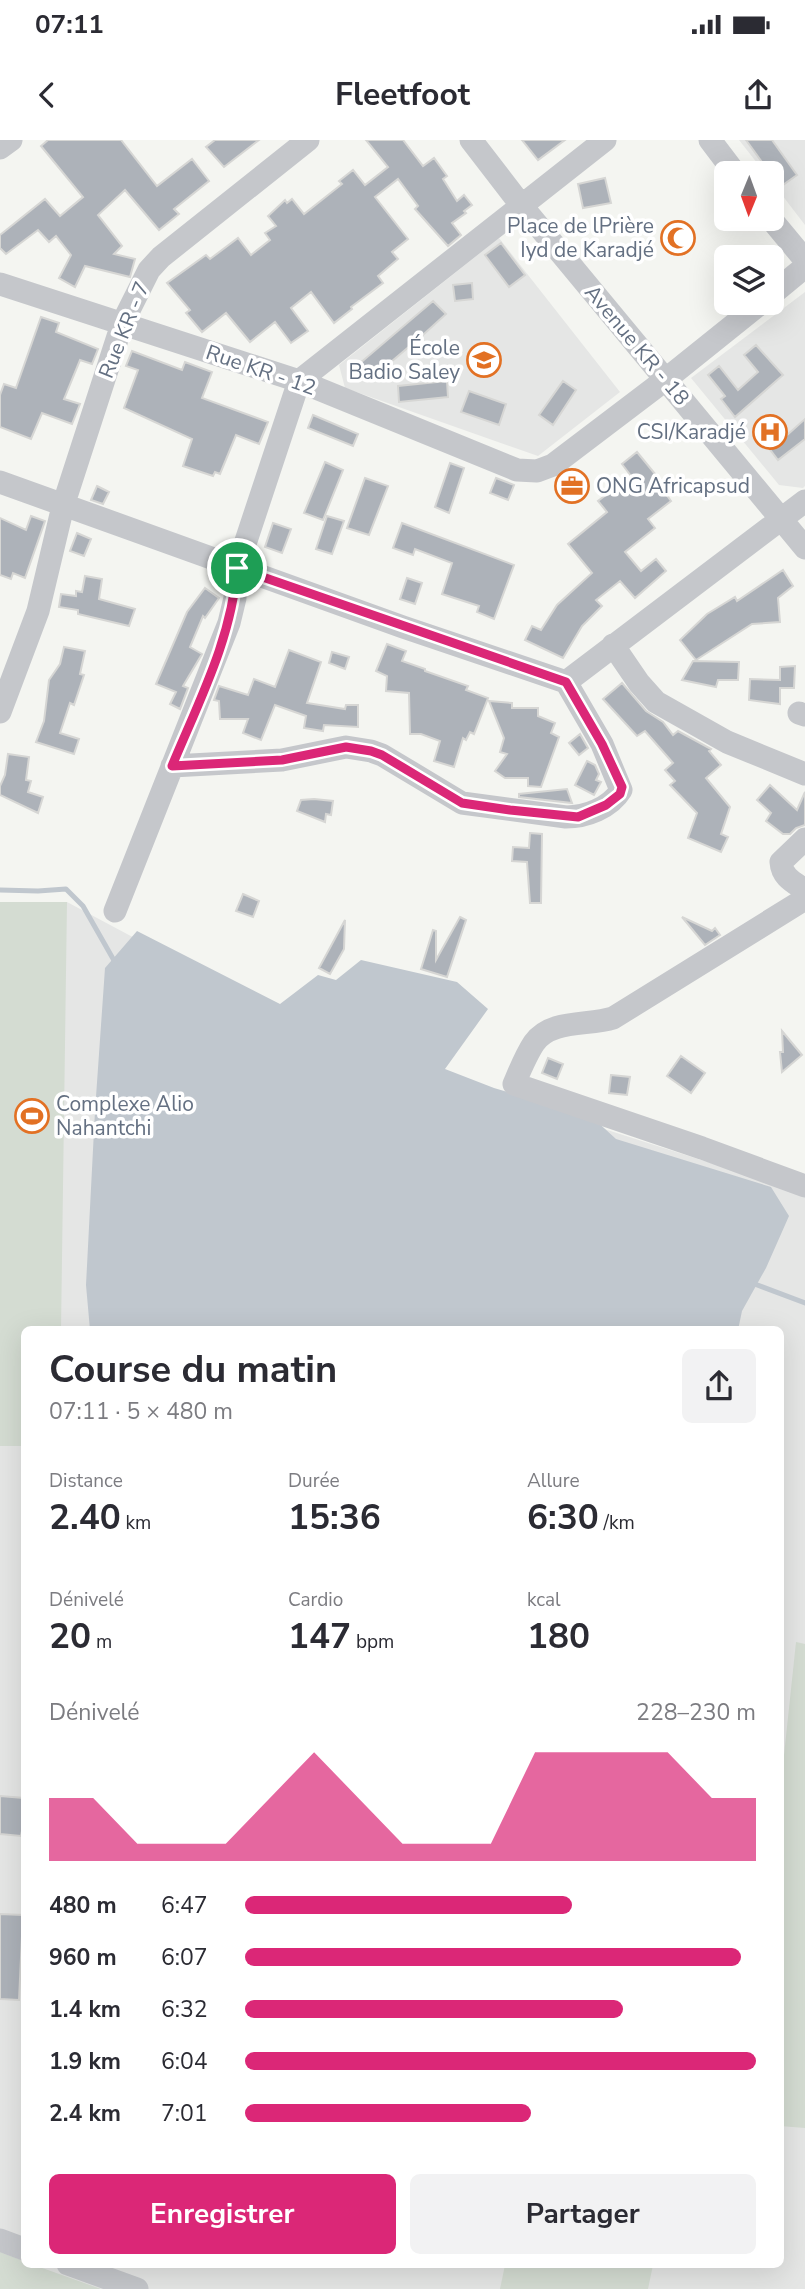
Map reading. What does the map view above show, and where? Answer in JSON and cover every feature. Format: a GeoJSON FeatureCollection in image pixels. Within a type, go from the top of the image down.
{"type":"FeatureCollection","features":[{"type":"Feature","properties":{"kind":"street"},"geometry":{"type":"LineString","coordinates":[[0,149],[11,140]]}},
{"type":"Feature","properties":{"kind":"street","name":"Rue KR - 7"},"geometry":{"type":"LineString","coordinates":[[0,712],[38,611],[63,506],[122,324],[149,270],[161,257],[308,140]]}},
{"type":"Feature","properties":{"kind":"street","name":"Avenue KR - 18"},"geometry":{"type":"LineString","coordinates":[[471,140],[521,205],[805,548]]}},
{"type":"Feature","properties":{"kind":"street"},"geometry":{"type":"LineString","coordinates":[[115,911],[229,623],[235,597],[237,568],[299,381],[605,140]]}},
{"type":"Feature","properties":{"kind":"street"},"geometry":{"type":"LineString","coordinates":[[710,140],[726,161]]}},
{"type":"Feature","properties":{"kind":"street"},"geometry":{"type":"LineString","coordinates":[[781,231],[805,260]]}},
{"type":"Feature","properties":{"kind":"street"},"geometry":{"type":"LineString","coordinates":[[784,284],[805,267]]}},
{"type":"Feature","properties":{"kind":"street","name":"Rue KR - 12"},"geometry":{"type":"LineString","coordinates":[[0,284],[299,381],[517,470],[537,471],[553,465],[665,380]]}},
{"type":"Feature","properties":{"kind":"street"},"geometry":{"type":"LineString","coordinates":[[665,380],[746,315]]}},
{"type":"Feature","properties":{"kind":"street"},"geometry":{"type":"LineString","coordinates":[[0,482],[237,568],[566,682],[602,744],[622,787],[620,794],[606,805],[578,817],[462,803],[382,755],[355,747],[268,762],[172,766]]}},
{"type":"Feature","properties":{"kind":"street"},"geometry":{"type":"LineString","coordinates":[[566,682],[805,501]]}},
{"type":"Feature","properties":{"kind":"street"},"geometry":{"type":"LineString","coordinates":[[613,645],[639,683],[656,702],[727,742],[805,774]]}},
{"type":"Feature","properties":{"kind":"street"},"geometry":{"type":"LineString","coordinates":[[805,839],[781,862],[786,877],[805,890]]}},
{"type":"Feature","properties":{"kind":"street"},"geometry":{"type":"LineString","coordinates":[[805,899],[613,1018],[550,1029],[533,1044],[514,1084],[702,1147],[805,1186]]}},
{"type":"Feature","properties":{"kind":"street"},"geometry":{"type":"LineString","coordinates":[[0,2240],[21,2248]]}},
{"type":"Feature","properties":{"kind":"street"},"geometry":{"type":"LineString","coordinates":[[79,2268],[136,2289]]}},
{"type":"Feature","properties":{"kind":"shaded area"},"geometry":{"type":"Polygon","coordinates":[[[739,140],[805,140],[805,225],[784,198],[784,161],[756,161],[739,140]]]}},
{"type":"Feature","properties":{"kind":"shaded area"},"geometry":{"type":"Polygon","coordinates":[[[499,238],[620,392],[538,456],[345,388],[339,365],[499,238]]]}},
{"type":"Feature","properties":{"kind":"shaded area","name":"CSI/Karadjé"},"geometry":{"type":"Polygon","coordinates":[[[805,292],[803,488],[779,485],[691,378],[775,315],[784,315],[784,308],[805,292]]]}},
{"type":"Feature","properties":{"kind":"shaded area"},"geometry":{"type":"Polygon","coordinates":[[[0,902],[67,902],[326,1040],[805,1193],[805,2289],[0,2289],[0,902]]]}},
{"type":"Feature","properties":{"kind":"shaded area","name":"Complexe Alio Nahantchi"},"geometry":{"type":"Polygon","coordinates":[[[0,902],[67,902],[61,1326],[21,1326],[21,1446],[0,1446],[0,902]]]}},
{"type":"Feature","properties":{"kind":"shaded area"},"geometry":{"type":"Polygon","coordinates":[[[137,931],[280,1004],[318,975],[336,980],[361,960],[457,982],[488,1009],[445,1069],[494,1088],[592,1117],[616,1139],[771,1187],[789,1216],[766,1268],[742,1311],[739,1326],[90,1326],[86,1285],[105,968],[137,931]]]}},
{"type":"Feature","properties":{"kind":"shaded area"},"geometry":{"type":"Polygon","coordinates":[[[796,1642],[805,1644],[805,2128],[784,2126],[784,1755],[796,1642]]]}},
{"type":"Feature","properties":{"kind":"shaded area"},"geometry":{"type":"Polygon","coordinates":[[[0,2252],[21,2260],[21,2268],[42,2268],[101,2289],[0,2289],[0,2252]]]}},
{"type":"Feature","properties":{"kind":"shaded area"},"geometry":{"type":"Polygon","coordinates":[[[504,2268],[652,2268],[648,2289],[500,2289],[504,2268]]]}},
{"type":"Feature","properties":{"kind":"building"},"geometry":{"type":"Polygon","coordinates":[[[48,140],[121,140],[157,186],[192,159],[209,181],[174,209],[179,214],[159,230],[125,190],[98,215],[122,246],[114,254],[135,259],[130,277],[85,266],[75,287],[59,278],[71,255],[56,236],[49,242],[38,230],[6,254],[0,248],[0,235],[45,199],[60,216],[83,197],[41,146],[48,140]]]}},
{"type":"Feature","properties":{"kind":"building"},"geometry":{"type":"Polygon","coordinates":[[[215,140],[259,140],[224,167],[206,147],[215,140]]]}},
{"type":"Feature","properties":{"kind":"building"},"geometry":{"type":"Polygon","coordinates":[[[366,140],[403,140],[423,166],[434,158],[447,176],[443,179],[457,201],[464,195],[472,205],[452,223],[461,235],[448,246],[415,209],[418,206],[398,179],[375,197],[408,239],[392,252],[398,259],[378,276],[383,283],[351,307],[352,309],[334,323],[311,292],[291,308],[308,331],[291,343],[275,322],[250,342],[226,313],[202,332],[186,313],[190,310],[167,283],[206,255],[210,259],[238,238],[251,255],[270,240],[265,233],[276,226],[268,216],[285,200],[287,203],[292,199],[304,214],[342,184],[339,181],[353,170],[365,185],[388,167],[366,140]]]}},
{"type":"Feature","properties":{"kind":"building"},"geometry":{"type":"Polygon","coordinates":[[[522,140],[565,140],[538,160],[522,140]]]}},
{"type":"Feature","properties":{"kind":"building"},"geometry":{"type":"Polygon","coordinates":[[[746,140],[772,140],[797,175],[784,184],[784,161],[761,161],[746,140]]]}},
{"type":"Feature","properties":{"kind":"building"},"geometry":{"type":"Polygon","coordinates":[[[605,178],[611,203],[583,208],[578,184],[605,178]]]}},
{"type":"Feature","properties":{"kind":"building"},"geometry":{"type":"Polygon","coordinates":[[[501,243],[525,275],[509,287],[485,255],[501,243]]]}},
{"type":"Feature","properties":{"kind":"building"},"geometry":{"type":"Polygon","coordinates":[[[472,283],[473,299],[455,301],[453,285],[472,283]]]}},
{"type":"Feature","properties":{"kind":"building"},"geometry":{"type":"Polygon","coordinates":[[[433,301],[446,314],[372,378],[359,364],[433,301]]]}},
{"type":"Feature","properties":{"kind":"building"},"geometry":{"type":"Polygon","coordinates":[[[41,317],[59,323],[56,332],[98,349],[92,364],[80,360],[64,399],[80,404],[72,424],[42,413],[31,439],[0,427],[0,395],[4,384],[16,388],[41,317]]]}},
{"type":"Feature","properties":{"kind":"building"},"geometry":{"type":"Polygon","coordinates":[[[756,345],[783,375],[735,417],[721,399],[725,396],[708,375],[719,366],[738,390],[758,372],[744,355],[756,345]]]}},
{"type":"Feature","properties":{"kind":"building"},"geometry":{"type":"Polygon","coordinates":[[[132,351],[182,370],[185,362],[212,372],[202,398],[268,422],[259,444],[236,435],[220,474],[215,472],[213,476],[183,466],[192,439],[124,408],[138,370],[126,366],[132,351]]]}},
{"type":"Feature","properties":{"kind":"building"},"geometry":{"type":"Polygon","coordinates":[[[447,381],[448,397],[399,402],[398,386],[447,381]]]}},
{"type":"Feature","properties":{"kind":"building"},"geometry":{"type":"Polygon","coordinates":[[[563,381],[576,390],[553,425],[539,415],[563,381]]]}},
{"type":"Feature","properties":{"kind":"building"},"geometry":{"type":"Polygon","coordinates":[[[469,391],[506,404],[499,425],[461,412],[469,391]]]}},
{"type":"Feature","properties":{"kind":"building"},"geometry":{"type":"Polygon","coordinates":[[[313,415],[358,434],[353,446],[308,428],[313,415]]]}},
{"type":"Feature","properties":{"kind":"building"},"geometry":{"type":"Polygon","coordinates":[[[805,419],[805,439],[778,460],[758,434],[774,421],[786,436],[805,419]]]}},
{"type":"Feature","properties":{"kind":"building"},"geometry":{"type":"Polygon","coordinates":[[[637,452],[669,491],[666,494],[671,501],[648,519],[655,528],[625,552],[641,571],[656,559],[666,571],[635,598],[620,581],[596,600],[602,606],[582,626],[563,658],[525,640],[532,626],[541,630],[557,605],[592,573],[568,544],[607,512],[598,501],[631,476],[622,464],[637,452]]]}},
{"type":"Feature","properties":{"kind":"building"},"geometry":{"type":"Polygon","coordinates":[[[325,462],[343,470],[323,520],[304,513],[325,462]]]}},
{"type":"Feature","properties":{"kind":"building"},"geometry":{"type":"Polygon","coordinates":[[[450,463],[464,468],[449,513],[435,507],[450,463]]]}},
{"type":"Feature","properties":{"kind":"building"},"geometry":{"type":"Polygon","coordinates":[[[365,478],[388,486],[369,535],[347,528],[365,478]]]}},
{"type":"Feature","properties":{"kind":"building"},"geometry":{"type":"Polygon","coordinates":[[[496,478],[514,485],[508,500],[490,493],[496,478]]]}},
{"type":"Feature","properties":{"kind":"building"},"geometry":{"type":"Polygon","coordinates":[[[97,486],[109,492],[103,504],[91,500],[97,486]]]}},
{"type":"Feature","properties":{"kind":"building"},"geometry":{"type":"Polygon","coordinates":[[[31,516],[45,521],[25,578],[13,573],[11,579],[0,575],[0,518],[26,530],[31,516]]]}},
{"type":"Feature","properties":{"kind":"building"},"geometry":{"type":"Polygon","coordinates":[[[327,516],[344,521],[332,554],[316,549],[327,516]]]}},
{"type":"Feature","properties":{"kind":"building"},"geometry":{"type":"Polygon","coordinates":[[[273,523],[291,529],[282,553],[265,547],[273,523]]]}},
{"type":"Feature","properties":{"kind":"building"},"geometry":{"type":"Polygon","coordinates":[[[402,523],[514,565],[494,619],[477,612],[479,606],[442,594],[452,563],[415,549],[413,555],[393,548],[402,523]]]}},
{"type":"Feature","properties":{"kind":"building"},"geometry":{"type":"Polygon","coordinates":[[[77,533],[91,539],[84,556],[70,551],[77,533]]]}},
{"type":"Feature","properties":{"kind":"building"},"geometry":{"type":"Polygon","coordinates":[[[783,570],[793,586],[778,598],[780,622],[752,624],[696,660],[680,640],[707,614],[735,597],[737,601],[783,570]]]}},
{"type":"Feature","properties":{"kind":"building"},"geometry":{"type":"Polygon","coordinates":[[[85,576],[102,579],[99,599],[135,609],[129,626],[59,607],[61,594],[76,596],[76,591],[82,592],[85,576]]]}},
{"type":"Feature","properties":{"kind":"building"},"geometry":{"type":"Polygon","coordinates":[[[407,578],[422,583],[415,604],[400,599],[407,578]]]}},
{"type":"Feature","properties":{"kind":"building"},"geometry":{"type":"Polygon","coordinates":[[[205,588],[219,598],[205,618],[203,616],[190,647],[202,654],[183,686],[188,688],[180,709],[170,704],[176,692],[156,684],[187,612],[205,588]]]}},
{"type":"Feature","properties":{"kind":"building"},"geometry":{"type":"Polygon","coordinates":[[[387,644],[406,651],[402,661],[468,686],[466,690],[488,698],[474,734],[470,732],[466,740],[463,738],[454,767],[434,761],[440,741],[421,734],[410,734],[409,693],[386,691],[387,676],[376,671],[387,644]]]}},
{"type":"Feature","properties":{"kind":"building"},"geometry":{"type":"Polygon","coordinates":[[[64,647],[85,651],[80,674],[84,675],[74,705],[70,703],[60,733],[79,739],[74,754],[36,742],[44,721],[49,680],[60,664],[64,647]]]}},
{"type":"Feature","properties":{"kind":"building"},"geometry":{"type":"Polygon","coordinates":[[[289,650],[321,662],[307,703],[345,709],[346,705],[358,705],[358,727],[324,725],[323,731],[304,728],[306,716],[275,705],[261,740],[243,733],[248,719],[220,719],[219,701],[214,700],[219,686],[248,695],[254,679],[275,687],[289,650]]]}},
{"type":"Feature","properties":{"kind":"building"},"geometry":{"type":"Polygon","coordinates":[[[332,652],[349,657],[345,669],[329,663],[332,652]]]}},
{"type":"Feature","properties":{"kind":"building"},"geometry":{"type":"Polygon","coordinates":[[[693,661],[739,662],[738,680],[718,680],[716,687],[682,680],[693,661]]]}},
{"type":"Feature","properties":{"kind":"building"},"geometry":{"type":"Polygon","coordinates":[[[795,666],[794,688],[780,688],[780,704],[749,700],[750,679],[780,680],[780,667],[795,666]]]}},
{"type":"Feature","properties":{"kind":"building"},"geometry":{"type":"Polygon","coordinates":[[[622,683],[646,711],[663,722],[673,735],[678,731],[711,749],[709,751],[721,765],[706,778],[730,807],[721,834],[728,837],[721,852],[688,838],[697,813],[670,785],[675,781],[665,770],[673,763],[645,731],[637,736],[603,699],[622,683]]]}},
{"type":"Feature","properties":{"kind":"building"},"geometry":{"type":"Polygon","coordinates":[[[489,701],[512,703],[512,708],[538,708],[538,716],[555,723],[551,733],[559,737],[541,787],[528,786],[528,778],[505,778],[495,771],[507,754],[500,752],[504,738],[489,701]]]}},
{"type":"Feature","properties":{"kind":"building"},"geometry":{"type":"Polygon","coordinates":[[[580,734],[588,748],[579,755],[569,743],[580,734]]]}},
{"type":"Feature","properties":{"kind":"building"},"geometry":{"type":"Polygon","coordinates":[[[8,754],[29,757],[26,780],[31,781],[28,792],[43,797],[38,813],[0,795],[8,754]]]}},
{"type":"Feature","properties":{"kind":"building"},"geometry":{"type":"Polygon","coordinates":[[[587,761],[595,765],[599,774],[596,780],[601,782],[594,795],[575,785],[587,761]]]}},
{"type":"Feature","properties":{"kind":"building"},"geometry":{"type":"Polygon","coordinates":[[[770,785],[797,810],[805,792],[805,825],[790,834],[783,834],[766,821],[771,813],[757,800],[770,785]]]}},
{"type":"Feature","properties":{"kind":"building"},"geometry":{"type":"Polygon","coordinates":[[[567,789],[572,803],[519,797],[519,794],[567,789]]]}},
{"type":"Feature","properties":{"kind":"building"},"geometry":{"type":"Polygon","coordinates":[[[301,800],[333,801],[331,815],[326,814],[325,822],[297,811],[301,800]]]}},
{"type":"Feature","properties":{"kind":"building"},"geometry":{"type":"Polygon","coordinates":[[[530,833],[542,834],[541,903],[530,903],[527,862],[512,861],[513,847],[529,848],[530,833]]]}},
{"type":"Feature","properties":{"kind":"building"},"geometry":{"type":"Polygon","coordinates":[[[243,894],[259,901],[253,917],[236,911],[243,894]]]}},
{"type":"Feature","properties":{"kind":"building"},"geometry":{"type":"Polygon","coordinates":[[[460,917],[466,920],[447,977],[421,969],[433,930],[436,931],[436,960],[460,917]]]}},
{"type":"Feature","properties":{"kind":"building"},"geometry":{"type":"Polygon","coordinates":[[[682,917],[712,931],[715,928],[720,935],[705,945],[682,917]]]}},
{"type":"Feature","properties":{"kind":"building"},"geometry":{"type":"Polygon","coordinates":[[[345,920],[344,949],[330,974],[319,968],[345,920]]]}},
{"type":"Feature","properties":{"kind":"building"},"geometry":{"type":"Polygon","coordinates":[[[782,1031],[802,1055],[782,1072],[780,1052],[783,1052],[782,1031]]]}},
{"type":"Feature","properties":{"kind":"building"},"geometry":{"type":"Polygon","coordinates":[[[681,1056],[705,1073],[691,1093],[667,1076],[681,1056]]]}},
{"type":"Feature","properties":{"kind":"building"},"geometry":{"type":"Polygon","coordinates":[[[548,1058],[563,1064],[557,1079],[542,1073],[548,1058]]]}},
{"type":"Feature","properties":{"kind":"building"},"geometry":{"type":"Polygon","coordinates":[[[611,1075],[630,1077],[627,1095],[609,1093],[611,1075]]]}},
{"type":"Feature","properties":{"kind":"building"},"geometry":{"type":"Polygon","coordinates":[[[0,1796],[21,1798],[21,1836],[0,1834],[0,1796]]]}},
{"type":"Feature","properties":{"kind":"building"},"geometry":{"type":"Polygon","coordinates":[[[0,1914],[21,1915],[19,2000],[0,1999],[0,1914]]]}},
{"type":"Feature","properties":{"kind":"waterway"},"geometry":{"type":"LineString","coordinates":[[0,890],[66,889],[83,906],[116,964]]}},
{"type":"Feature","properties":{"kind":"waterway"},"geometry":{"type":"LineString","coordinates":[[752,1283],[805,1303]]}},
{"type":"Feature","properties":{"kind":"place","name":"Place de lPrière Iyd de Karadjé"},"geometry":{"type":"Point","coordinates":[678,238]}},
{"type":"Feature","properties":{"kind":"place","name":"École Badio Saley"},"geometry":{"type":"Point","coordinates":[484,360]}},
{"type":"Feature","properties":{"kind":"place","name":"CSI/Karadjé"},"geometry":{"type":"Point","coordinates":[770,432]}},
{"type":"Feature","properties":{"kind":"place","name":"ONG Africapsud"},"geometry":{"type":"Point","coordinates":[572,486]}},
{"type":"Feature","properties":{"kind":"place","name":"Complexe Alio Nahantchi"},"geometry":{"type":"Point","coordinates":[32,1116]}},
{"type":"Feature","properties":{"kind":"route"},"geometry":{"type":"LineString","coordinates":[[237,568],[566,682],[602,744],[622,787],[620,794],[606,805],[578,817],[462,803],[382,755],[355,747],[268,762],[172,766],[229,623],[235,597],[237,568]]}}]}
